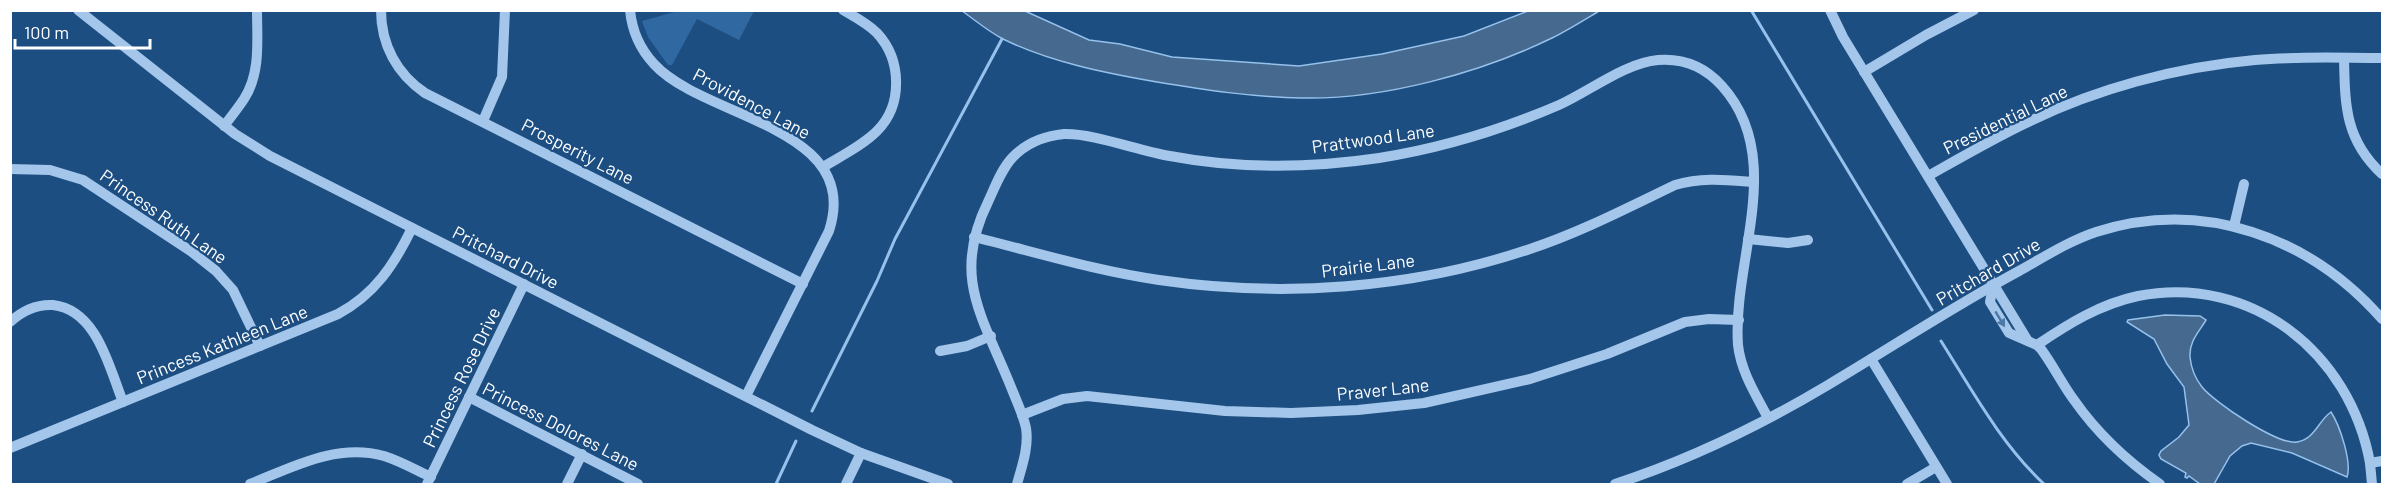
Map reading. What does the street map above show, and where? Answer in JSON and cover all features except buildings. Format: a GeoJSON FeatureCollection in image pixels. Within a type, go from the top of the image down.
{"type":"FeatureCollection","features":[{"type":"Feature","properties":{"kind":"street","name":"Pritchard Drive"},"geometry":{"type":"LineString","coordinates":[[78,10],[224,126],[270,156],[861,453],[948,484]]}},
{"type":"Feature","properties":{"kind":"street"},"geometry":{"type":"LineString","coordinates":[[224,126],[245,98],[254,76],[257,57],[257,10]]}},
{"type":"Feature","properties":{"kind":"street","name":"Prosperity Lane"},"geometry":{"type":"LineString","coordinates":[[381,10],[386,44],[404,76],[417,88],[803,284]]}},
{"type":"Feature","properties":{"kind":"street"},"geometry":{"type":"LineString","coordinates":[[483,121],[498,90],[503,71],[505,10]]}},
{"type":"Feature","properties":{"kind":"street","name":"Providence Lane"},"geometry":{"type":"LineString","coordinates":[[630,10],[633,29],[640,46],[662,72],[689,89],[798,143],[823,166],[832,189],[833,214],[829,231],[746,396]]}},
{"type":"Feature","properties":{"kind":"street"},"geometry":{"type":"LineString","coordinates":[[823,166],[877,131],[889,114],[896,93],[893,62],[883,40],[865,22],[843,10]]}},
{"type":"Feature","properties":{"kind":"street"},"geometry":{"type":"LineString","coordinates":[[1830,10],[1835,25],[1993,285],[2032,343],[2099,431],[2125,457],[2160,484]]}},
{"type":"Feature","properties":{"kind":"street"},"geometry":{"type":"LineString","coordinates":[[1864,72],[1974,10]]}},
{"type":"Feature","properties":{"kind":"street"},"geometry":{"type":"LineString","coordinates":[[2344,58],[2346,108],[2350,128],[2364,153],[2382,174]]}},
{"type":"Feature","properties":{"kind":"street","name":"Presidential Lane"},"geometry":{"type":"LineString","coordinates":[[1928,176],[2024,124],[2120,86],[2191,69],[2252,60],[2382,58]]}},
{"type":"Feature","properties":{"kind":"street","name":"Prattwood Lane"},"geometry":{"type":"LineString","coordinates":[[1017,484],[1027,442],[1022,415],[973,292],[970,265],[974,237],[981,215],[1010,160],[1030,144],[1048,137],[1075,135],[1203,161],[1293,165],[1358,161],[1436,147],[1495,130],[1579,96],[1644,62],[1660,60],[1684,62],[1708,73],[1728,93],[1746,127],[1752,145],[1754,182],[1738,345],[1743,367],[1768,418]]}},
{"type":"Feature","properties":{"kind":"street","name":"Princess Ruth Lane"},"geometry":{"type":"LineString","coordinates":[[10,169],[50,170],[84,180],[192,252],[228,284],[242,304],[260,346]]}},
{"type":"Feature","properties":{"kind":"street","name":"Prairie Lane"},"geometry":{"type":"LineString","coordinates":[[974,237],[1101,269],[1167,281],[1269,289],[1343,286],[1436,273],[1517,253],[1581,230],[1675,185],[1690,181],[1713,179],[1754,182]]}},
{"type":"Feature","properties":{"kind":"street"},"geometry":{"type":"LineString","coordinates":[[2234,226],[2244,184]]}},
{"type":"Feature","properties":{"kind":"street","name":"Pritchard Drive"},"geometry":{"type":"LineString","coordinates":[[1615,484],[1692,455],[1768,418],[1993,285],[2081,238],[2113,228],[2172,220],[2234,226],[2282,243],[2321,264],[2351,286],[2382,319]]}},
{"type":"Feature","properties":{"kind":"street","name":"Princess Kathleen Lane"},"geometry":{"type":"LineString","coordinates":[[10,448],[329,319],[371,291],[391,267],[412,228]]}},
{"type":"Feature","properties":{"kind":"street"},"geometry":{"type":"LineString","coordinates":[[1748,239],[1788,243],[1808,240]]}},
{"type":"Feature","properties":{"kind":"street","name":"Princess Rose Drive"},"geometry":{"type":"LineString","coordinates":[[429,481],[524,284]]}},
{"type":"Feature","properties":{"kind":"street"},"geometry":{"type":"LineString","coordinates":[[2032,343],[2110,304],[2138,297],[2182,293],[2217,297],[2239,303],[2283,325],[2308,345],[2329,367],[2356,413],[2370,463],[2372,484]]}},
{"type":"Feature","properties":{"kind":"street"},"geometry":{"type":"LineString","coordinates":[[10,322],[24,311],[42,306],[61,307],[79,315],[93,332],[123,402]]}},
{"type":"Feature","properties":{"kind":"street","name":"Praver Lane"},"geometry":{"type":"LineString","coordinates":[[1022,415],[1063,399],[1087,396],[1225,411],[1358,410],[1424,403],[1540,376],[1607,354],[1685,322],[1709,318],[1739,320]]}},
{"type":"Feature","properties":{"kind":"street"},"geometry":{"type":"LineString","coordinates":[[940,351],[968,346],[991,336]]}},
{"type":"Feature","properties":{"kind":"street"},"geometry":{"type":"LineString","coordinates":[[1871,359],[1947,484]]}},
{"type":"Feature","properties":{"kind":"street","name":"Princess Dolores Lane"},"geometry":{"type":"LineString","coordinates":[[469,397],[638,484]]}},
{"type":"Feature","properties":{"kind":"street"},"geometry":{"type":"LineString","coordinates":[[250,484],[316,458],[349,452],[387,457],[429,481]]}},
{"type":"Feature","properties":{"kind":"street"},"geometry":{"type":"LineString","coordinates":[[846,484],[861,453]]}},
{"type":"Feature","properties":{"kind":"street"},"geometry":{"type":"LineString","coordinates":[[567,484],[582,454]]}},
{"type":"Feature","properties":{"kind":"street"},"geometry":{"type":"LineString","coordinates":[[2370,463],[2382,461]]}},
{"type":"Feature","properties":{"kind":"street"},"geometry":{"type":"LineString","coordinates":[[1907,484],[1936,467]]}},
{"type":"Feature","properties":{"kind":"shaded area"},"geometry":{"type":"Polygon","coordinates":[[[678,11],[754,11],[739,40],[697,19],[672,65],[668,65],[648,37],[642,21],[678,11]]]}},
{"type":"Feature","properties":{"kind":"shaded area"},"geometry":{"type":"Polygon","coordinates":[[[962,11],[1025,11],[1089,40],[1120,44],[1172,57],[1299,66],[1382,54],[1464,36],[1528,11],[1599,11],[1524,51],[1462,73],[1397,89],[1332,97],[1301,98],[1247,95],[1193,88],[1078,66],[1003,39],[962,11]]]}},
{"type":"Feature","properties":{"kind":"shaded area"},"geometry":{"type":"Polygon","coordinates":[[[2165,315],[2200,316],[2206,320],[2191,346],[2190,357],[2194,373],[2209,394],[2261,430],[2275,437],[2297,442],[2312,434],[2331,412],[2344,444],[2348,462],[2347,477],[2292,453],[2251,443],[2242,446],[2230,456],[2214,484],[2200,484],[2189,476],[2187,478],[2186,473],[2161,459],[2159,455],[2161,451],[2179,437],[2189,425],[2184,387],[2167,364],[2154,339],[2127,322],[2165,315]]]}},
{"type":"Feature","properties":{"kind":"waterway"},"geometry":{"type":"LineString","coordinates":[[1751,10],[1932,310]]}},
{"type":"Feature","properties":{"kind":"waterway"},"geometry":{"type":"LineString","coordinates":[[812,411],[877,281],[895,239],[1002,39]]}},
{"type":"Feature","properties":{"kind":"waterway"},"geometry":{"type":"LineString","coordinates":[[1941,341],[2001,434],[2014,452],[2044,484]]}},
{"type":"Feature","properties":{"kind":"waterway"},"geometry":{"type":"LineString","coordinates":[[776,484],[796,441]]}}]}
